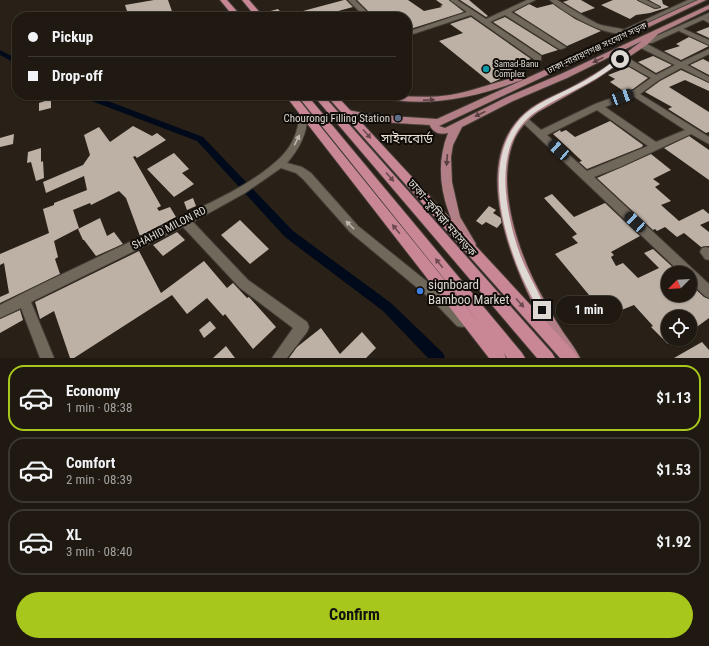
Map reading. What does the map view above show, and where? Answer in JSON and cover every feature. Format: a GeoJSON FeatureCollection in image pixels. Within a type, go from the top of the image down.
{"type":"FeatureCollection","features":[{"type":"Feature","properties":{"kind":"highway"},"geometry":{"type":"LineString","coordinates":[[222,0],[228,12]]}},
{"type":"Feature","properties":{"kind":"highway"},"geometry":{"type":"LineString","coordinates":[[222,0],[233,12]]}},
{"type":"Feature","properties":{"kind":"highway"},"geometry":{"type":"LineString","coordinates":[[237,0],[247,12]]}},
{"type":"Feature","properties":{"kind":"highway"},"geometry":{"type":"LineString","coordinates":[[245,0],[256,12]]}},
{"type":"Feature","properties":{"kind":"highway"},"geometry":{"type":"LineString","coordinates":[[294,100],[496,355]]}},
{"type":"Feature","properties":{"kind":"highway"},"geometry":{"type":"LineString","coordinates":[[306,100],[517,358]]}},
{"type":"Feature","properties":{"kind":"highway","name":"ঢাকা–কুমিল্লা মহাসড়ক"},"geometry":{"type":"LineString","coordinates":[[322,100],[547,358]]}},
{"type":"Feature","properties":{"kind":"highway"},"geometry":{"type":"LineString","coordinates":[[336,100],[570,358]]}},
{"type":"Feature","properties":{"kind":"main road","name":"ঢাকা-নারায়ণগঞ্জ সংযোগ সড়ক"},"geometry":{"type":"LineString","coordinates":[[703,0],[652,29],[564,76],[510,99],[442,131],[434,126],[438,122],[552,68],[652,29],[709,7]]}},
{"type":"Feature","properties":{"kind":"main road"},"geometry":{"type":"LineString","coordinates":[[412,100],[442,100],[471,94],[518,78],[624,31],[652,29],[646,43],[589,81],[535,110],[523,119],[514,131],[503,158],[503,198],[507,219],[518,258],[552,326],[573,358]]}},
{"type":"Feature","properties":{"kind":"main road"},"geometry":{"type":"LineString","coordinates":[[348,113],[374,118],[438,122]]}},
{"type":"Feature","properties":{"kind":"main road"},"geometry":{"type":"LineString","coordinates":[[459,124],[455,129],[448,149],[447,178],[450,198],[456,218],[477,256]]}},
{"type":"Feature","properties":{"kind":"street"},"geometry":{"type":"LineString","coordinates":[[351,0],[364,12]]}},
{"type":"Feature","properties":{"kind":"street"},"geometry":{"type":"LineString","coordinates":[[453,0],[538,58]]}},
{"type":"Feature","properties":{"kind":"street"},"geometry":{"type":"LineString","coordinates":[[485,22],[493,20],[505,12],[530,0]]}},
{"type":"Feature","properties":{"kind":"street"},"geometry":{"type":"LineString","coordinates":[[553,0],[595,24],[609,30],[624,31],[693,0]]}},
{"type":"Feature","properties":{"kind":"street"},"geometry":{"type":"LineString","coordinates":[[641,0],[657,7]]}},
{"type":"Feature","properties":{"kind":"street"},"geometry":{"type":"LineString","coordinates":[[505,12],[562,47]]}},
{"type":"Feature","properties":{"kind":"street"},"geometry":{"type":"LineString","coordinates":[[412,32],[471,13]]}},
{"type":"Feature","properties":{"kind":"street"},"geometry":{"type":"LineString","coordinates":[[646,43],[707,18]]}},
{"type":"Feature","properties":{"kind":"street"},"geometry":{"type":"LineString","coordinates":[[679,29],[709,43]]}},
{"type":"Feature","properties":{"kind":"street"},"geometry":{"type":"LineString","coordinates":[[646,43],[681,65],[709,80]]}},
{"type":"Feature","properties":{"kind":"street"},"geometry":{"type":"LineString","coordinates":[[541,134],[598,106],[633,93],[656,78],[709,50]]}},
{"type":"Feature","properties":{"kind":"street"},"geometry":{"type":"LineString","coordinates":[[622,58],[656,78]]}},
{"type":"Feature","properties":{"kind":"street"},"geometry":{"type":"LineString","coordinates":[[633,93],[709,141]]}},
{"type":"Feature","properties":{"kind":"street"},"geometry":{"type":"LineString","coordinates":[[598,106],[655,146]]}},
{"type":"Feature","properties":{"kind":"street","name":"SHAHID MILON RD"},"geometry":{"type":"LineString","coordinates":[[0,312],[115,254],[148,240],[185,221],[226,199],[267,173],[279,164],[293,148],[301,133],[304,122],[303,111]]}},
{"type":"Feature","properties":{"kind":"street"},"geometry":{"type":"LineString","coordinates":[[523,119],[541,134],[681,266]]}},
{"type":"Feature","properties":{"kind":"street"},"geometry":{"type":"LineString","coordinates":[[586,176],[617,164],[692,130]]}},
{"type":"Feature","properties":{"kind":"street"},"geometry":{"type":"LineString","coordinates":[[279,164],[299,170],[307,176],[354,229],[436,296],[496,355]]}},
{"type":"Feature","properties":{"kind":"street"},"geometry":{"type":"LineString","coordinates":[[185,221],[244,284],[302,327],[279,358]]}},
{"type":"Feature","properties":{"kind":"street"},"geometry":{"type":"LineString","coordinates":[[697,281],[709,292]]}},
{"type":"Feature","properties":{"kind":"street"},"geometry":{"type":"LineString","coordinates":[[24,299],[47,358]]}},
{"type":"Feature","properties":{"kind":"building"},"geometry":{"type":"Polygon","coordinates":[[[154,0],[168,0],[172,12],[127,12],[125,5],[154,0]]]}},
{"type":"Feature","properties":{"kind":"building"},"geometry":{"type":"Polygon","coordinates":[[[344,0],[346,0],[353,7],[334,12],[303,11],[344,0]]]}},
{"type":"Feature","properties":{"kind":"building"},"geometry":{"type":"Polygon","coordinates":[[[357,0],[408,0],[424,11],[442,7],[440,6],[443,5],[436,0],[449,0],[464,12],[412,28],[412,12],[369,12],[357,0]]]}},
{"type":"Feature","properties":{"kind":"building"},"geometry":{"type":"Polygon","coordinates":[[[460,0],[469,0],[488,16],[486,17],[460,0]]]}},
{"type":"Feature","properties":{"kind":"building"},"geometry":{"type":"Polygon","coordinates":[[[569,0],[581,0],[595,8],[581,13],[563,2],[569,0]]]}},
{"type":"Feature","properties":{"kind":"building"},"geometry":{"type":"Polygon","coordinates":[[[613,0],[637,0],[655,9],[661,7],[649,0],[662,0],[663,4],[669,7],[650,13],[636,15],[630,19],[601,5],[613,0]]]}},
{"type":"Feature","properties":{"kind":"building"},"geometry":{"type":"Polygon","coordinates":[[[529,4],[537,8],[553,4],[575,19],[601,31],[567,46],[514,12],[529,4]]]}},
{"type":"Feature","properties":{"kind":"building"},"geometry":{"type":"Polygon","coordinates":[[[278,9],[281,12],[267,12],[278,9]]]}},
{"type":"Feature","properties":{"kind":"building"},"geometry":{"type":"Polygon","coordinates":[[[471,17],[531,59],[517,64],[520,66],[504,73],[507,76],[491,83],[439,41],[463,33],[450,24],[471,17]]]}},
{"type":"Feature","properties":{"kind":"building"},"geometry":{"type":"Polygon","coordinates":[[[505,17],[558,50],[542,55],[493,22],[505,17]]]}},
{"type":"Feature","properties":{"kind":"building"},"geometry":{"type":"Polygon","coordinates":[[[709,27],[709,38],[696,32],[709,27]]]}},
{"type":"Feature","properties":{"kind":"building"},"geometry":{"type":"Polygon","coordinates":[[[689,37],[709,46],[681,60],[664,51],[680,46],[676,44],[689,37]]]}},
{"type":"Feature","properties":{"kind":"building"},"geometry":{"type":"Polygon","coordinates":[[[653,56],[672,65],[656,73],[638,62],[653,56]]]}},
{"type":"Feature","properties":{"kind":"building"},"geometry":{"type":"Polygon","coordinates":[[[703,59],[709,62],[709,75],[690,65],[703,59]]]}},
{"type":"Feature","properties":{"kind":"building"},"geometry":{"type":"Polygon","coordinates":[[[629,67],[648,78],[633,89],[625,92],[610,82],[615,79],[608,75],[629,67]]]}},
{"type":"Feature","properties":{"kind":"building"},"geometry":{"type":"Polygon","coordinates":[[[681,70],[709,83],[709,91],[685,80],[669,87],[709,112],[709,132],[706,133],[668,109],[672,107],[645,92],[660,81],[681,70]]]}},
{"type":"Feature","properties":{"kind":"building"},"geometry":{"type":"Polygon","coordinates":[[[51,100],[51,108],[39,111],[39,103],[51,100]]]}},
{"type":"Feature","properties":{"kind":"building"},"geometry":{"type":"Polygon","coordinates":[[[610,121],[643,145],[642,147],[587,169],[579,162],[582,161],[553,134],[560,130],[561,132],[566,130],[575,137],[610,121]]]}},
{"type":"Feature","properties":{"kind":"building"},"geometry":{"type":"Polygon","coordinates":[[[133,126],[152,136],[157,133],[166,140],[137,158],[135,156],[133,157],[161,206],[157,208],[159,211],[170,207],[176,217],[140,236],[126,198],[119,191],[91,205],[90,203],[73,210],[79,228],[54,241],[58,257],[55,259],[60,274],[0,303],[0,297],[9,293],[4,263],[0,265],[0,254],[49,233],[43,209],[87,190],[84,176],[46,193],[43,182],[83,165],[90,155],[84,135],[99,127],[110,142],[133,126]]]}},
{"type":"Feature","properties":{"kind":"building"},"geometry":{"type":"Polygon","coordinates":[[[14,134],[13,144],[0,147],[0,138],[14,134]]]}},
{"type":"Feature","properties":{"kind":"building"},"geometry":{"type":"Polygon","coordinates":[[[689,136],[709,150],[709,180],[664,148],[689,136]]]}},
{"type":"Feature","properties":{"kind":"building"},"geometry":{"type":"Polygon","coordinates":[[[41,148],[41,162],[43,161],[44,178],[36,181],[31,162],[27,163],[28,152],[41,148]]]}},
{"type":"Feature","properties":{"kind":"building"},"geometry":{"type":"Polygon","coordinates":[[[174,153],[189,169],[182,173],[194,184],[174,197],[147,169],[174,153]]]}},
{"type":"Feature","properties":{"kind":"building"},"geometry":{"type":"Polygon","coordinates":[[[651,154],[671,170],[653,179],[660,184],[655,187],[671,201],[661,205],[679,221],[703,209],[709,214],[709,221],[700,225],[709,232],[709,246],[701,247],[684,233],[677,237],[665,227],[657,231],[655,229],[653,230],[597,178],[651,154]]]}},
{"type":"Feature","properties":{"kind":"building"},"geometry":{"type":"Polygon","coordinates":[[[552,194],[574,217],[605,203],[640,236],[611,252],[614,255],[611,257],[616,266],[623,263],[638,278],[659,268],[644,253],[653,249],[671,266],[661,266],[661,302],[697,302],[697,290],[704,297],[709,299],[709,318],[697,327],[697,310],[661,310],[661,337],[634,305],[619,311],[621,313],[609,319],[555,254],[578,243],[572,237],[577,234],[544,198],[552,194]]]}},
{"type":"Feature","properties":{"kind":"building"},"geometry":{"type":"Polygon","coordinates":[[[193,198],[196,206],[187,210],[184,202],[193,198]]]}},
{"type":"Feature","properties":{"kind":"building"},"geometry":{"type":"Polygon","coordinates":[[[489,206],[496,210],[493,213],[501,218],[502,222],[497,228],[486,222],[482,225],[476,221],[489,206]]]}},
{"type":"Feature","properties":{"kind":"building"},"geometry":{"type":"Polygon","coordinates":[[[100,218],[107,236],[114,232],[123,244],[96,256],[83,240],[78,229],[100,218]]]}},
{"type":"Feature","properties":{"kind":"building"},"geometry":{"type":"Polygon","coordinates":[[[240,220],[269,249],[250,264],[221,235],[240,220]]]}},
{"type":"Feature","properties":{"kind":"building"},"geometry":{"type":"Polygon","coordinates":[[[177,232],[185,240],[163,256],[153,245],[177,232]]]}},
{"type":"Feature","properties":{"kind":"building"},"geometry":{"type":"Polygon","coordinates":[[[139,251],[161,293],[204,261],[227,288],[233,283],[247,298],[249,297],[276,327],[253,349],[225,314],[223,316],[207,298],[187,314],[172,295],[74,358],[70,358],[54,311],[40,319],[35,302],[139,251]]]}},
{"type":"Feature","properties":{"kind":"building"},"geometry":{"type":"Polygon","coordinates":[[[20,310],[23,320],[0,333],[0,319],[20,310]]]}},
{"type":"Feature","properties":{"kind":"building"},"geometry":{"type":"Polygon","coordinates":[[[210,321],[216,328],[204,338],[199,330],[210,321]]]}},
{"type":"Feature","properties":{"kind":"building"},"geometry":{"type":"Polygon","coordinates":[[[321,328],[340,354],[362,332],[376,348],[366,358],[289,358],[297,347],[321,328]]]}},
{"type":"Feature","properties":{"kind":"building"},"geometry":{"type":"Polygon","coordinates":[[[702,342],[709,350],[709,358],[674,358],[697,346],[702,342]]]}},
{"type":"Feature","properties":{"kind":"building"},"geometry":{"type":"Polygon","coordinates":[[[226,346],[235,358],[213,358],[226,346]]]}},
{"type":"Feature","properties":{"kind":"waterway"},"geometry":{"type":"LineString","coordinates":[[0,52],[12,59]]}},
{"type":"Feature","properties":{"kind":"waterway"},"geometry":{"type":"LineString","coordinates":[[97,100],[200,139],[289,234],[387,307],[438,358]]}},
{"type":"Feature","properties":{"kind":"place","name":"Samad-Banu Complex"},"geometry":{"type":"Point","coordinates":[486,69]}},
{"type":"Feature","properties":{"kind":"place","name":"Chourongi Filling Station"},"geometry":{"type":"Point","coordinates":[398,118]}},
{"type":"Feature","properties":{"kind":"place","name":"signboard Bamboo Market"},"geometry":{"type":"Point","coordinates":[420,291]}},
{"type":"Feature","properties":{"kind":"district","name":"সাইনবোর্ড"},"geometry":{"type":"Point","coordinates":[407,138]}},
{"type":"Feature","properties":{"kind":"route"},"geometry":{"type":"LineString","coordinates":[[542,310],[518,258],[507,219],[503,198],[503,158],[508,142],[521,121],[535,110],[589,81],[620,59]]}}]}
